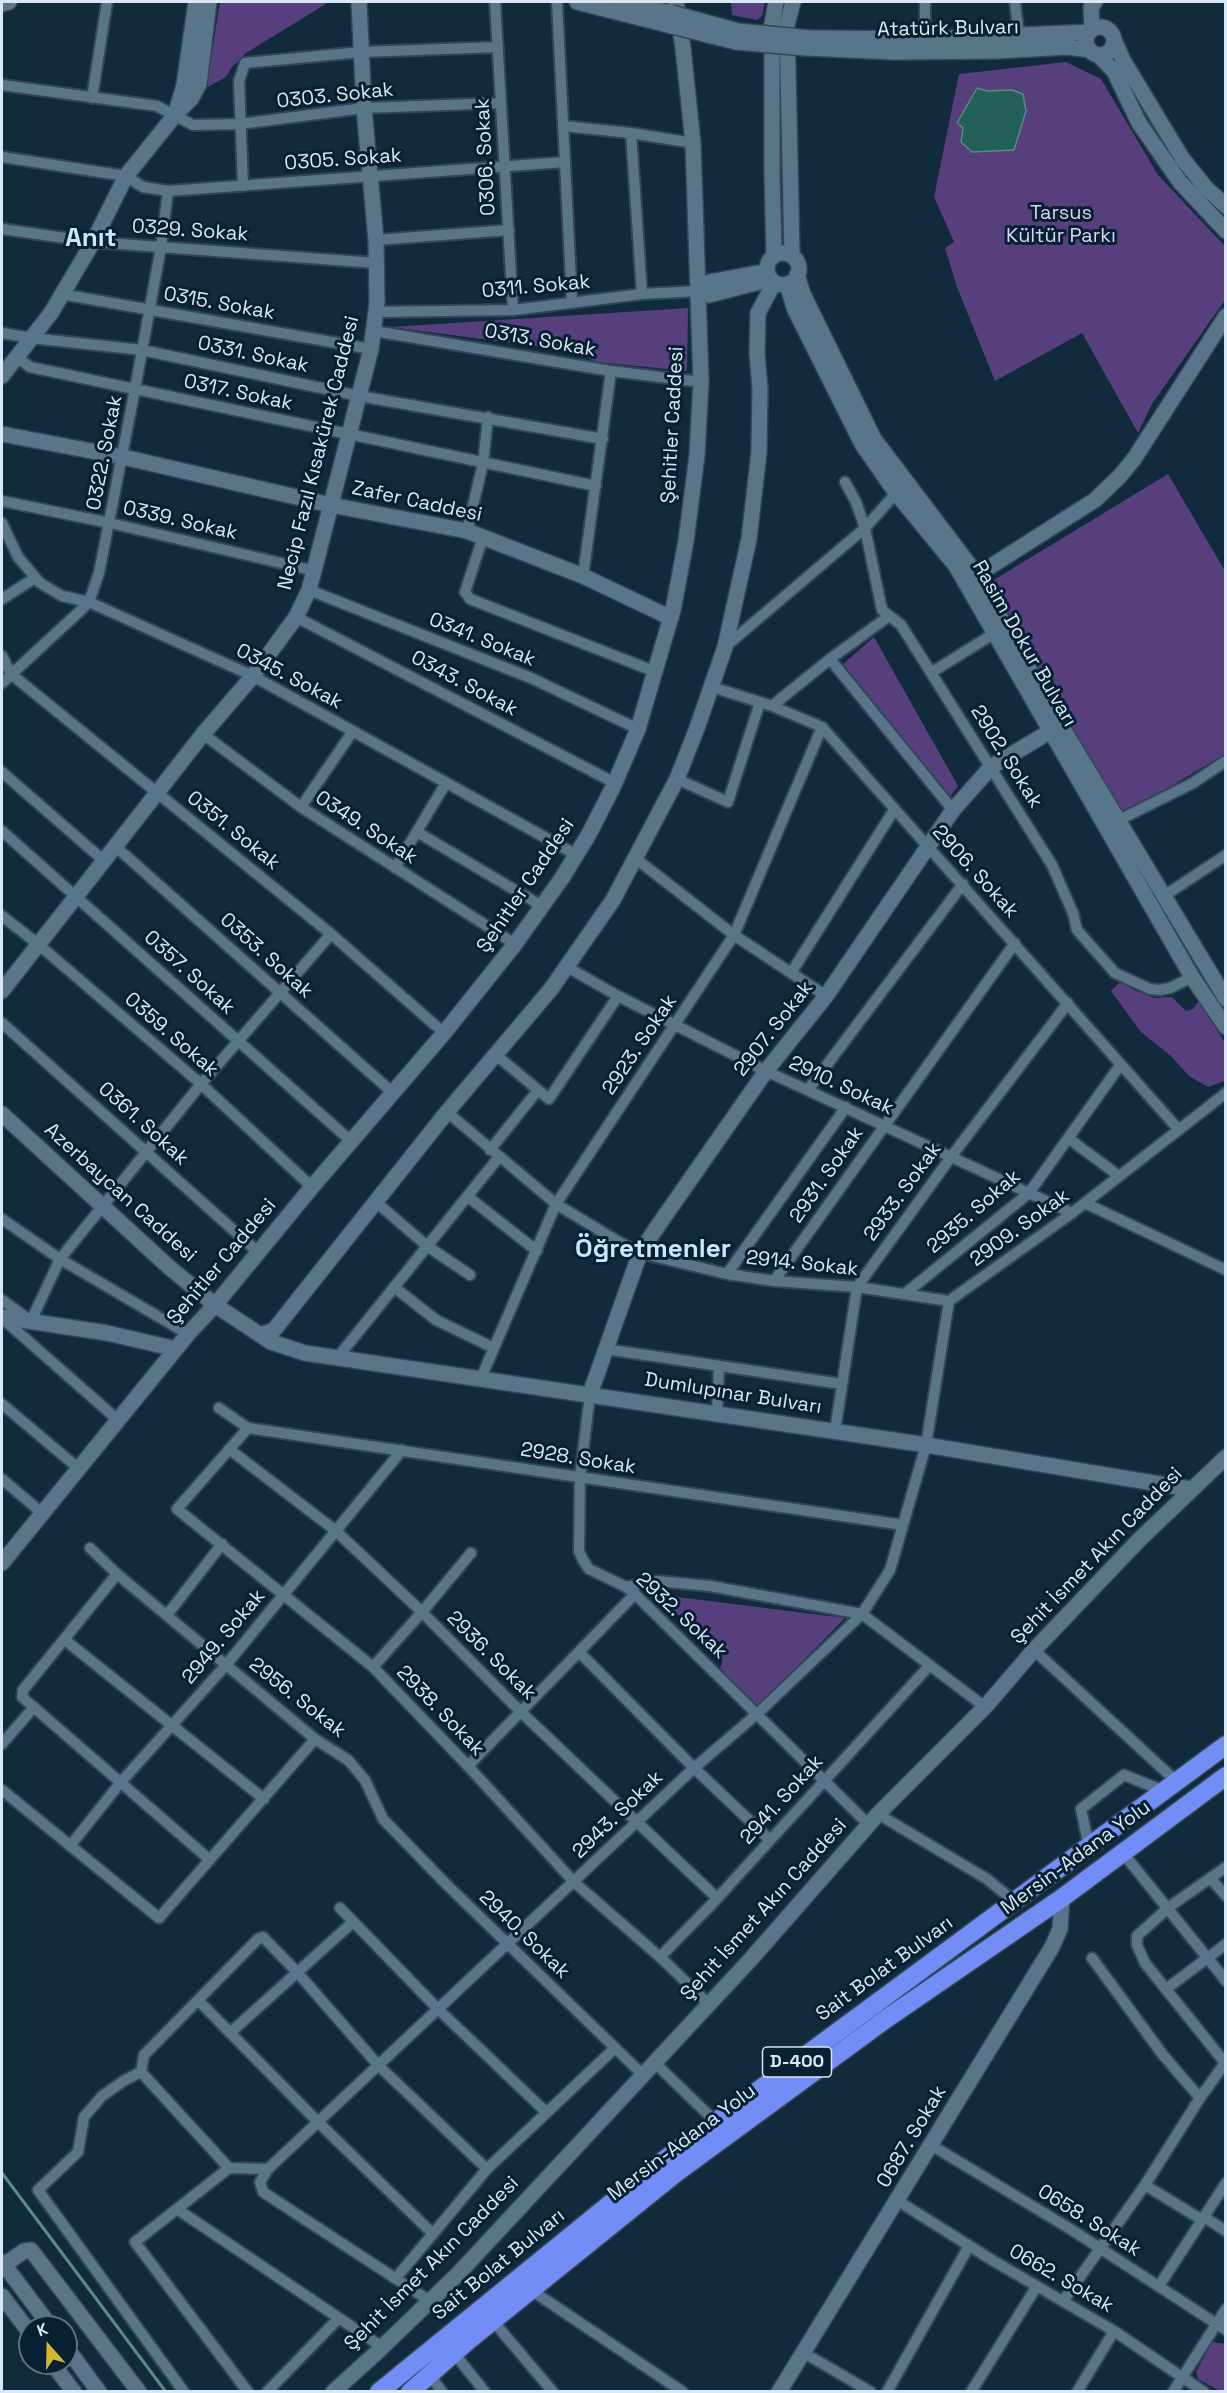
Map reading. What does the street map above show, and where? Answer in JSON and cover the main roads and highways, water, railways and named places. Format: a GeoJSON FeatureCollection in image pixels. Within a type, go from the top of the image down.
{"type":"FeatureCollection","features":[{"type":"Feature","properties":{"kind":"highway","name":"Sait Bolat Bulvarı"},"geometry":{"type":"LineString","coordinates":[[379,2391],[664,2160],[1226,1745]]}},
{"type":"Feature","properties":{"kind":"highway","name":"Mersin-Adana Yolu"},"geometry":{"type":"LineString","coordinates":[[411,2391],[454,2353],[676,2173],[886,2019],[1062,1898],[1226,1776]]}},
{"type":"Feature","properties":{"kind":"waterway"},"geometry":{"type":"LineString","coordinates":[[2,2173],[166,2392]]}},
{"type":"Feature","properties":{"kind":"district","name":"Anıt"},"geometry":{"type":"Point","coordinates":[91,239]}},
{"type":"Feature","properties":{"kind":"district","name":"Öğretmenler"},"geometry":{"type":"Point","coordinates":[653,1250]}},
{"type":"Feature","properties":{"kind":"park label","name":"Tarsus Kültür Parkı"},"geometry":{"type":"Point","coordinates":[1061,226]}}]}
